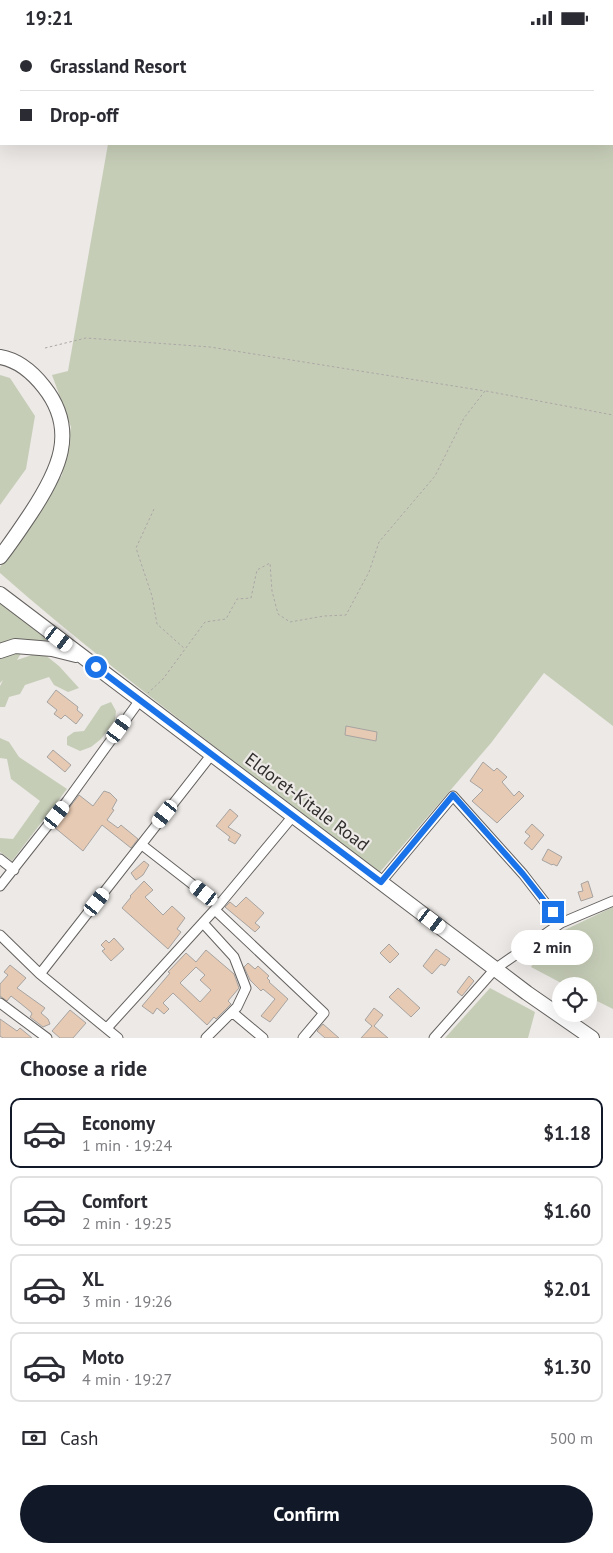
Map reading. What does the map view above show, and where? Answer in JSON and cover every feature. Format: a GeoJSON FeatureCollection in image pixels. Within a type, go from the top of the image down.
{"type":"FeatureCollection","features":[{"type":"Feature","properties":{"kind":"highway"},"geometry":{"type":"LineString","coordinates":[[0,357],[25,368],[38,379],[52,397],[60,417],[63,439],[59,463],[49,485],[0,557]]}},
{"type":"Feature","properties":{"kind":"highway","name":"Eldoret-Kitale Road"},"geometry":{"type":"LineString","coordinates":[[0,594],[495,969],[547,1008],[592,1038]]}},
{"type":"Feature","properties":{"kind":"highway"},"geometry":{"type":"LineString","coordinates":[[0,651],[15,646],[52,649],[84,657]]}},
{"type":"Feature","properties":{"kind":"street"},"geometry":{"type":"LineString","coordinates":[[0,887],[67,801],[140,700]]}},
{"type":"Feature","properties":{"kind":"street"},"geometry":{"type":"LineString","coordinates":[[40,974],[212,754]]}},
{"type":"Feature","properties":{"kind":"street"},"geometry":{"type":"LineString","coordinates":[[381,882],[453,795],[523,874],[561,923]]}},
{"type":"Feature","properties":{"kind":"street"},"geometry":{"type":"LineString","coordinates":[[106,1028],[203,923],[293,815]]}},
{"type":"Feature","properties":{"kind":"street"},"geometry":{"type":"LineString","coordinates":[[142,845],[217,907],[324,1013],[303,1038]]}},
{"type":"Feature","properties":{"kind":"street"},"geometry":{"type":"LineString","coordinates":[[0,859],[14,870]]}},
{"type":"Feature","properties":{"kind":"street"},"geometry":{"type":"LineString","coordinates":[[434,1038],[495,969],[561,923],[613,901]]}},
{"type":"Feature","properties":{"kind":"street"},"geometry":{"type":"LineString","coordinates":[[203,923],[234,957],[246,988],[237,1007],[206,1038]]}},
{"type":"Feature","properties":{"kind":"street"},"geometry":{"type":"LineString","coordinates":[[0,935],[40,974],[118,1038]]}},
{"type":"Feature","properties":{"kind":"street"},"geometry":{"type":"LineString","coordinates":[[0,1003],[47,1038]]}},
{"type":"Feature","properties":{"kind":"street"},"geometry":{"type":"LineString","coordinates":[[232,1012],[263,1038]]}},
{"type":"Feature","properties":{"kind":"path"},"geometry":{"type":"LineString","coordinates":[[45,348],[86,338],[210,347],[485,391],[613,415]]}},
{"type":"Feature","properties":{"kind":"path"},"geometry":{"type":"LineString","coordinates":[[140,700],[163,679],[205,621],[226,619],[237,599],[250,598],[257,570],[270,563],[272,591],[278,614],[290,622],[324,616],[346,615],[369,572],[379,542],[435,476],[464,418],[485,391]]}},
{"type":"Feature","properties":{"kind":"path"},"geometry":{"type":"LineString","coordinates":[[154,509],[136,548],[152,596],[157,624],[185,649]]}},
{"type":"Feature","properties":{"kind":"green space"},"geometry":{"type":"Polygon","coordinates":[[[108,145],[613,145],[613,726],[544,673],[491,743],[380,872],[92,651],[0,573],[0,567],[62,475],[71,427],[52,375],[68,371],[108,145]]]}},
{"type":"Feature","properties":{"kind":"green space"},"geometry":{"type":"Polygon","coordinates":[[[0,375],[10,378],[35,416],[26,469],[0,505],[0,375]]]}},
{"type":"Feature","properties":{"kind":"green space"},"geometry":{"type":"Polygon","coordinates":[[[0,603],[48,640],[0,643],[0,603]]]}},
{"type":"Feature","properties":{"kind":"green space"},"geometry":{"type":"Polygon","coordinates":[[[22,652],[17,660],[32,655],[44,654],[59,666],[79,688],[68,692],[54,685],[49,677],[25,685],[20,694],[9,697],[5,707],[0,707],[0,686],[3,680],[0,683],[0,658],[22,652]]]}},
{"type":"Feature","properties":{"kind":"green space"},"geometry":{"type":"Polygon","coordinates":[[[111,702],[116,711],[115,720],[101,739],[91,747],[80,751],[67,745],[67,737],[74,732],[84,731],[101,706],[111,702]]]}},
{"type":"Feature","properties":{"kind":"green space"},"geometry":{"type":"Polygon","coordinates":[[[0,738],[9,742],[19,757],[67,789],[12,861],[0,852],[0,838],[13,839],[40,801],[11,779],[7,759],[0,758],[0,738]]]}},
{"type":"Feature","properties":{"kind":"green space"},"geometry":{"type":"Polygon","coordinates":[[[613,907],[613,1009],[597,1001],[597,977],[552,978],[531,967],[552,936],[613,907]]]}},
{"type":"Feature","properties":{"kind":"green space"},"geometry":{"type":"Polygon","coordinates":[[[490,988],[535,1012],[528,1038],[445,1038],[490,988]]]}},
{"type":"Feature","properties":{"kind":"building"},"geometry":{"type":"Polygon","coordinates":[[[56,690],[78,707],[77,710],[83,715],[76,724],[65,715],[61,719],[54,714],[57,710],[47,702],[56,690]]]}},
{"type":"Feature","properties":{"kind":"building"},"geometry":{"type":"Polygon","coordinates":[[[346,726],[377,732],[376,741],[345,735],[346,726]]]}},
{"type":"Feature","properties":{"kind":"building"},"geometry":{"type":"Polygon","coordinates":[[[53,750],[71,765],[65,772],[47,757],[53,750]]]}},
{"type":"Feature","properties":{"kind":"building"},"geometry":{"type":"Polygon","coordinates":[[[483,762],[494,771],[497,768],[507,777],[502,782],[514,796],[519,791],[524,796],[497,823],[472,801],[483,790],[470,781],[483,762]]]}},
{"type":"Feature","properties":{"kind":"building"},"geometry":{"type":"Polygon","coordinates":[[[104,791],[110,793],[117,800],[112,809],[114,810],[107,820],[118,828],[121,825],[138,839],[131,848],[102,825],[83,851],[54,827],[68,813],[66,812],[79,795],[93,806],[104,791]]]}},
{"type":"Feature","properties":{"kind":"building"},"geometry":{"type":"Polygon","coordinates":[[[230,809],[238,816],[228,827],[241,835],[235,844],[228,840],[230,837],[216,826],[230,809]]]}},
{"type":"Feature","properties":{"kind":"building"},"geometry":{"type":"Polygon","coordinates":[[[532,824],[544,835],[532,850],[524,843],[530,836],[525,832],[532,824]]]}},
{"type":"Feature","properties":{"kind":"building"},"geometry":{"type":"Polygon","coordinates":[[[548,849],[562,857],[557,866],[542,860],[548,849]]]}},
{"type":"Feature","properties":{"kind":"building"},"geometry":{"type":"Polygon","coordinates":[[[144,861],[149,865],[143,875],[136,880],[131,873],[144,861]]]}},
{"type":"Feature","properties":{"kind":"building"},"geometry":{"type":"Polygon","coordinates":[[[144,881],[153,890],[145,897],[163,915],[172,906],[185,918],[177,929],[181,932],[168,949],[122,908],[144,881]]]}},
{"type":"Feature","properties":{"kind":"building"},"geometry":{"type":"Polygon","coordinates":[[[588,881],[593,897],[581,901],[578,892],[583,891],[581,884],[588,881]]]}},
{"type":"Feature","properties":{"kind":"building"},"geometry":{"type":"Polygon","coordinates":[[[246,897],[264,913],[255,923],[260,927],[255,932],[225,907],[230,902],[236,907],[246,897]]]}},
{"type":"Feature","properties":{"kind":"building"},"geometry":{"type":"Polygon","coordinates":[[[114,938],[124,949],[111,961],[102,951],[105,949],[101,945],[106,940],[109,943],[114,938]]]}},
{"type":"Feature","properties":{"kind":"building"},"geometry":{"type":"Polygon","coordinates":[[[389,944],[399,954],[390,963],[380,953],[389,944]]]}},
{"type":"Feature","properties":{"kind":"building"},"geometry":{"type":"Polygon","coordinates":[[[436,949],[450,959],[445,966],[441,964],[432,974],[423,966],[436,949]]]}},
{"type":"Feature","properties":{"kind":"building"},"geometry":{"type":"Polygon","coordinates":[[[206,950],[234,974],[239,988],[228,1001],[231,1004],[216,1019],[214,1017],[207,1025],[173,993],[163,1003],[169,1009],[164,1014],[157,1008],[153,1014],[142,1006],[170,973],[168,972],[186,953],[196,962],[206,950]],[[196,967],[180,983],[200,1002],[211,990],[200,980],[205,975],[196,967]]]}},
{"type":"Feature","properties":{"kind":"building"},"geometry":{"type":"Polygon","coordinates":[[[248,963],[255,969],[258,966],[269,976],[267,978],[269,982],[288,999],[270,1022],[261,1016],[275,999],[263,989],[261,991],[250,980],[244,967],[248,963]]]}},
{"type":"Feature","properties":{"kind":"building"},"geometry":{"type":"Polygon","coordinates":[[[10,965],[26,978],[17,988],[45,1008],[41,1013],[48,1019],[50,1024],[43,1027],[30,1017],[31,1012],[11,996],[7,1001],[0,996],[0,984],[8,975],[4,972],[10,965]]]}},
{"type":"Feature","properties":{"kind":"building"},"geometry":{"type":"Polygon","coordinates":[[[469,976],[474,981],[462,996],[457,992],[469,976]]]}},
{"type":"Feature","properties":{"kind":"building"},"geometry":{"type":"Polygon","coordinates":[[[398,988],[420,1008],[411,1017],[389,997],[398,988]]]}},
{"type":"Feature","properties":{"kind":"building"},"geometry":{"type":"Polygon","coordinates":[[[374,1008],[383,1015],[374,1026],[388,1038],[361,1038],[372,1026],[365,1020],[374,1008]]]}},
{"type":"Feature","properties":{"kind":"building"},"geometry":{"type":"Polygon","coordinates":[[[70,1010],[86,1023],[73,1038],[60,1038],[52,1031],[70,1010]]]}},
{"type":"Feature","properties":{"kind":"building"},"geometry":{"type":"Polygon","coordinates":[[[0,1019],[17,1031],[20,1028],[32,1038],[3,1038],[0,1036],[0,1019]]]}},
{"type":"Feature","properties":{"kind":"building"},"geometry":{"type":"Polygon","coordinates":[[[323,1024],[339,1038],[325,1038],[317,1031],[323,1024]]]}},
{"type":"Feature","properties":{"kind":"route"},"geometry":{"type":"LineString","coordinates":[[96,667],[381,882],[453,795],[523,874],[553,912]]}}]}
